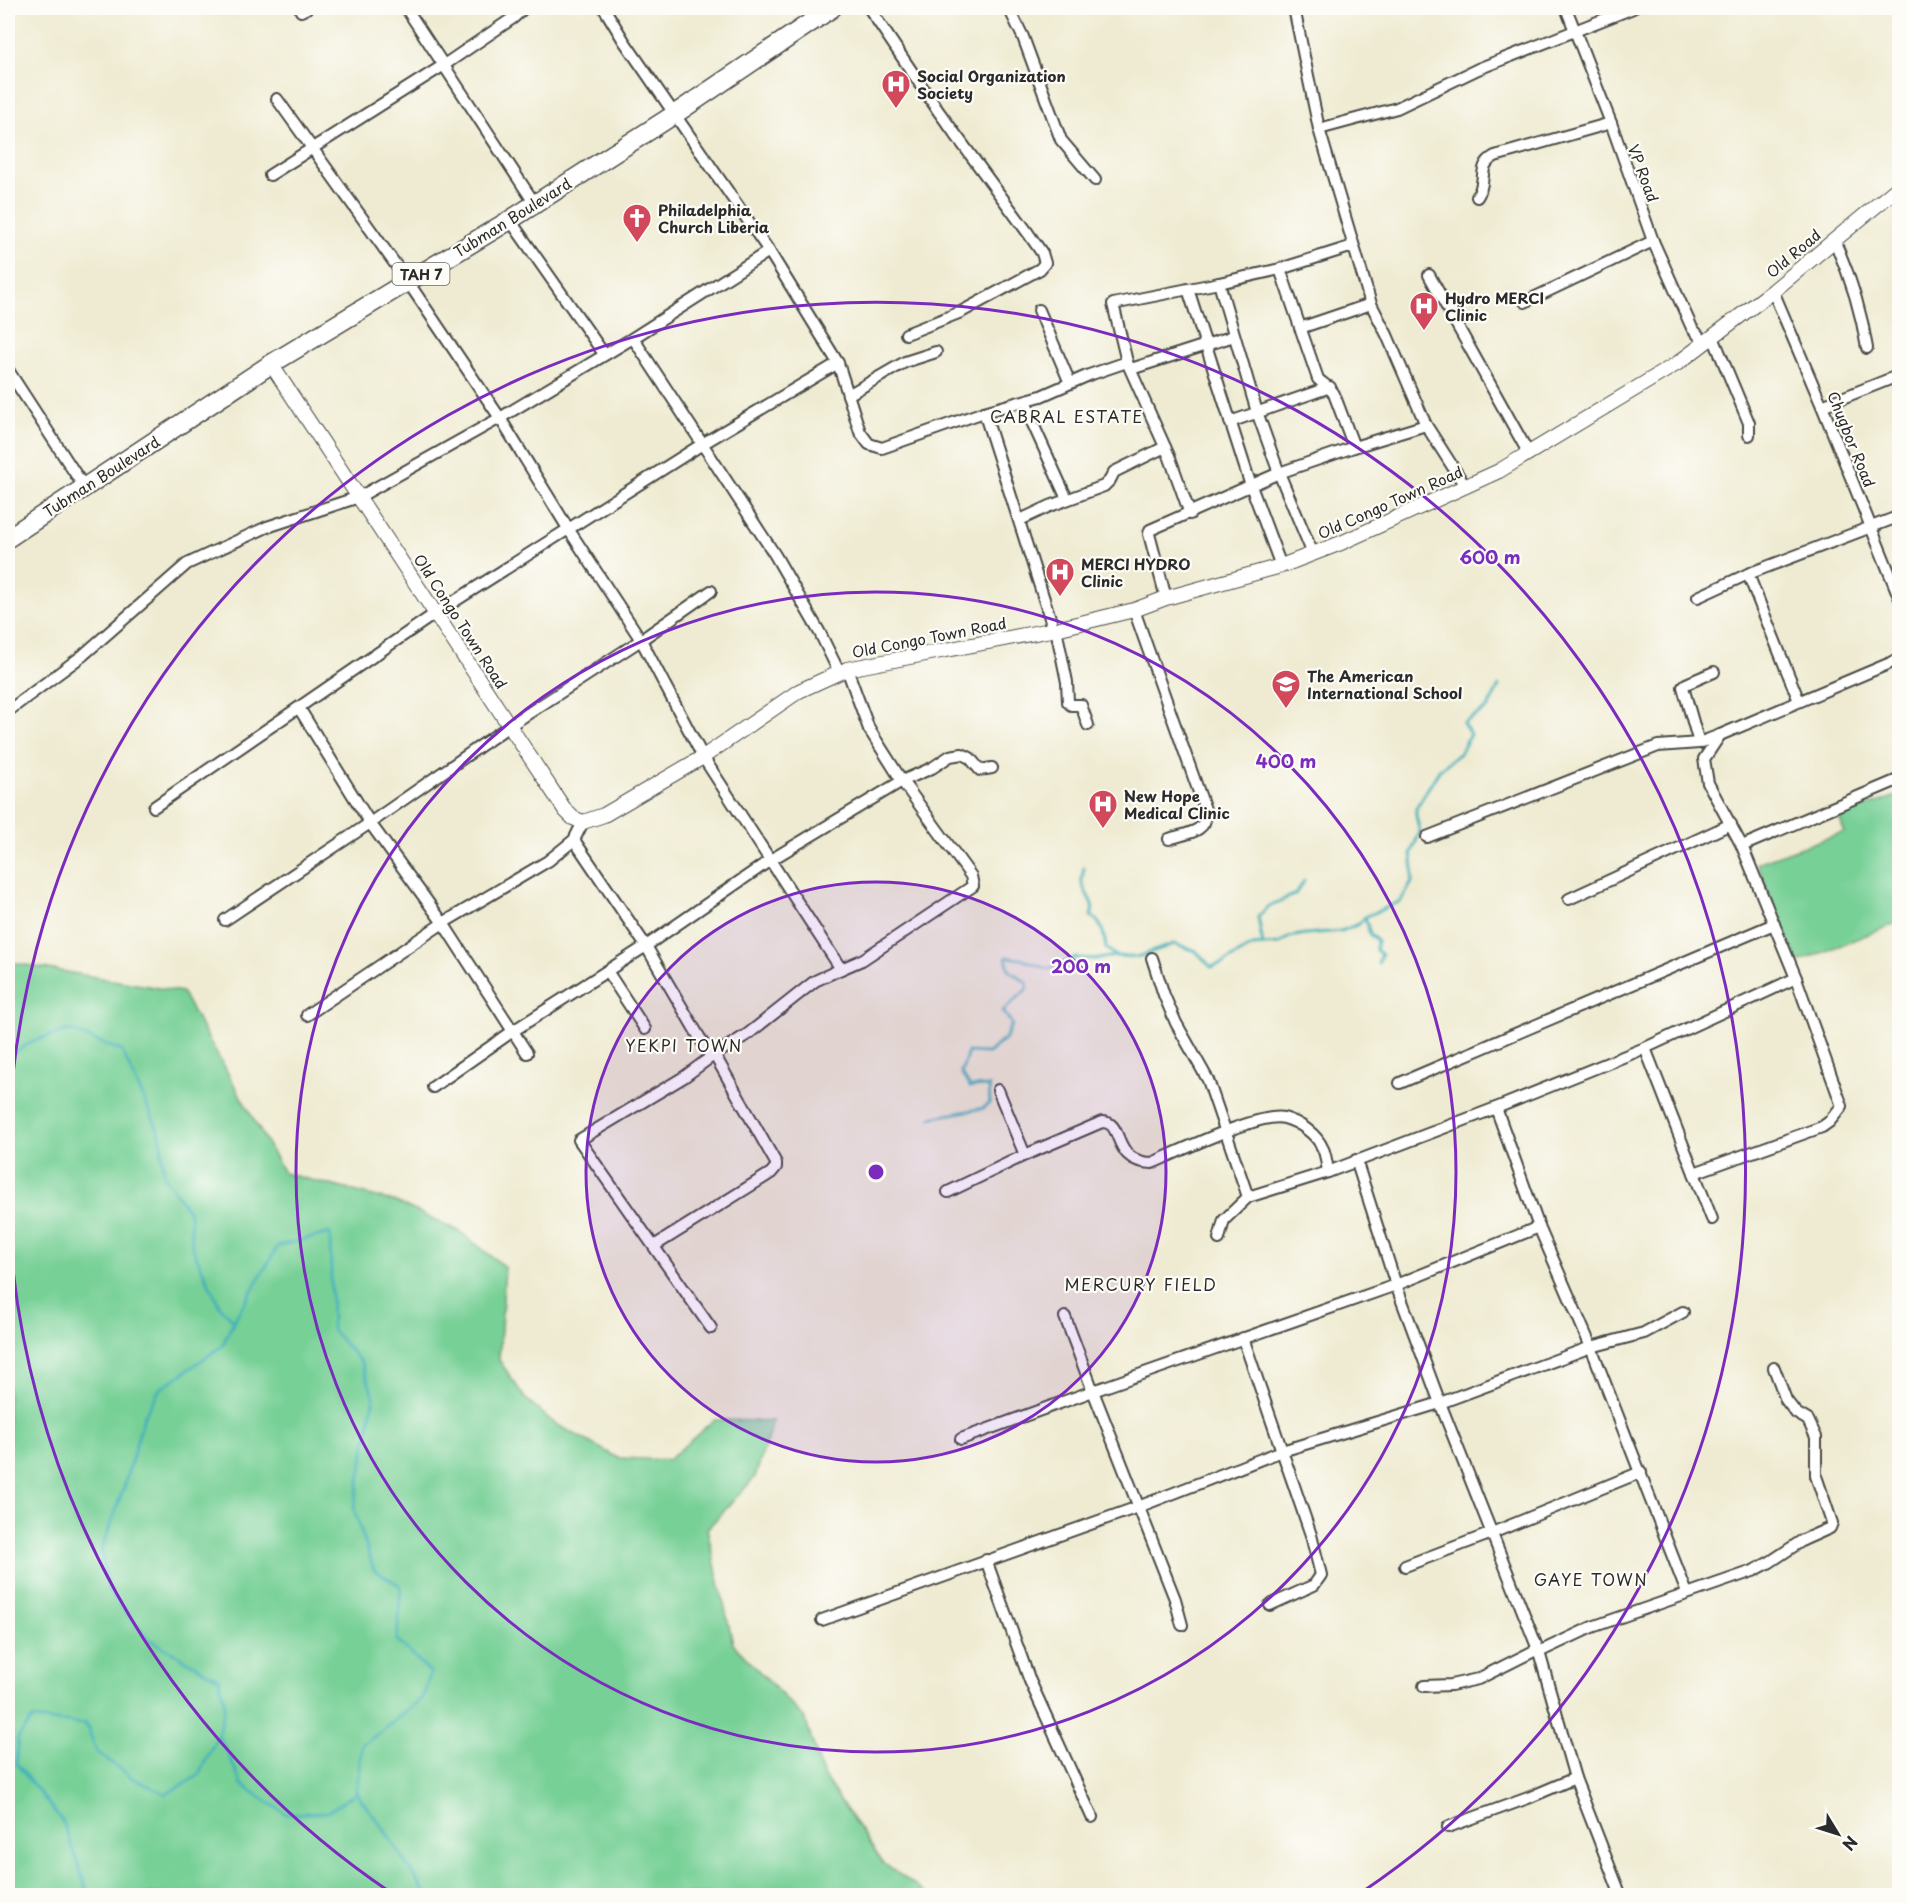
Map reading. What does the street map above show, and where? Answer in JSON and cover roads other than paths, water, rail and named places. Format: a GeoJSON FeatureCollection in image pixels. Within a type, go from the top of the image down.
{"type":"FeatureCollection","features":[{"type":"Feature","properties":{"kind":"highway","name":"Tubman Boulevard"},"geometry":{"type":"LineString","coordinates":[[8,538],[271,364],[510,220],[675,114],[832,8]]}},
{"type":"Feature","properties":{"kind":"street"},"geometry":{"type":"LineString","coordinates":[[406,8],[535,204]]}},
{"type":"Feature","properties":{"kind":"street"},"geometry":{"type":"LineString","coordinates":[[270,176],[444,65],[524,8]]}},
{"type":"Feature","properties":{"kind":"street"},"geometry":{"type":"LineString","coordinates":[[604,8],[624,41],[769,251],[838,363],[860,432],[869,444],[882,448],[984,412],[1027,401],[1070,383],[1234,336]]}},
{"type":"Feature","properties":{"kind":"street"},"geometry":{"type":"LineString","coordinates":[[869,8],[939,112],[1028,232],[1045,263],[1040,269],[961,312],[906,334]]}},
{"type":"Feature","properties":{"kind":"street"},"geometry":{"type":"LineString","coordinates":[[1009,8],[1023,38],[1061,140],[1095,180]]}},
{"type":"Feature","properties":{"kind":"street"},"geometry":{"type":"LineString","coordinates":[[1294,8],[1319,129],[1371,304],[1426,425],[1465,486]]}},
{"type":"Feature","properties":{"kind":"street","name":"VP Road"},"geometry":{"type":"LineString","coordinates":[[1566,8],[1611,123],[1653,242],[1692,328],[1709,340],[1749,423],[1749,435]]}},
{"type":"Feature","properties":{"kind":"street"},"geometry":{"type":"LineString","coordinates":[[1319,129],[1397,108],[1478,69],[1633,8]]}},
{"type":"Feature","properties":{"kind":"street"},"geometry":{"type":"LineString","coordinates":[[277,99],[408,282],[500,418],[569,530],[641,640],[703,757],[841,969]]}},
{"type":"Feature","properties":{"kind":"street"},"geometry":{"type":"LineString","coordinates":[[1477,196],[1482,190],[1484,166],[1487,160],[1611,123]]}},
{"type":"Feature","properties":{"kind":"street","name":"Old Road"},"geometry":{"type":"LineString","coordinates":[[1709,340],[1773,291],[1899,186]]}},
{"type":"Feature","properties":{"kind":"street"},"geometry":{"type":"LineString","coordinates":[[510,220],[604,354]]}},
{"type":"Feature","properties":{"kind":"street"},"geometry":{"type":"LineString","coordinates":[[1834,240],[1847,269],[1863,323],[1867,348]]}},
{"type":"Feature","properties":{"kind":"street"},"geometry":{"type":"LineString","coordinates":[[1525,302],[1653,242]]}},
{"type":"Feature","properties":{"kind":"street"},"geometry":{"type":"LineString","coordinates":[[1190,514],[1165,447],[1129,365],[1113,304],[1219,283],[1353,246]]}},
{"type":"Feature","properties":{"kind":"street"},"geometry":{"type":"LineString","coordinates":[[8,711],[82,656],[187,564],[267,527],[359,497],[500,418],[633,338],[769,251]]}},
{"type":"Feature","properties":{"kind":"street"},"geometry":{"type":"LineString","coordinates":[[1280,268],[1318,379],[1330,387],[1334,393],[1354,447]]}},
{"type":"Feature","properties":{"kind":"street"},"geometry":{"type":"LineString","coordinates":[[1429,275],[1529,454]]}},
{"type":"Feature","properties":{"kind":"street"},"geometry":{"type":"LineString","coordinates":[[1219,283],[1257,412],[1313,555]]}},
{"type":"Feature","properties":{"kind":"street"},"geometry":{"type":"LineString","coordinates":[[1188,289],[1251,486],[1281,566]]}},
{"type":"Feature","properties":{"kind":"street","name":"Chugbor Road"},"geometry":{"type":"LineString","coordinates":[[1773,291],[1822,406],[1899,599]]}},
{"type":"Feature","properties":{"kind":"street"},"geometry":{"type":"LineString","coordinates":[[1300,328],[1371,304]]}},
{"type":"Feature","properties":{"kind":"street"},"geometry":{"type":"LineString","coordinates":[[1039,310],[1070,383]]}},
{"type":"Feature","properties":{"kind":"street"},"geometry":{"type":"LineString","coordinates":[[633,338],[665,389],[704,443],[775,555],[843,671],[869,729],[902,781],[971,876],[973,886],[862,960],[815,981],[748,1034],[712,1056],[684,1077],[579,1140],[711,1328]]}},
{"type":"Feature","properties":{"kind":"street","name":"Old Congo Town Road"},"geometry":{"type":"LineString","coordinates":[[271,364],[565,810],[573,818],[583,822],[604,815],[703,757],[799,691],[843,671],[1053,629],[1134,610],[1166,598],[1313,555],[1499,471],[1678,363],[1709,340]]}},
{"type":"Feature","properties":{"kind":"street"},"geometry":{"type":"LineString","coordinates":[[848,395],[905,362],[936,352]]}},
{"type":"Feature","properties":{"kind":"street"},"geometry":{"type":"LineString","coordinates":[[154,807],[436,613],[704,443],[838,363]]}},
{"type":"Feature","properties":{"kind":"street"},"geometry":{"type":"LineString","coordinates":[[8,370],[84,487]]}},
{"type":"Feature","properties":{"kind":"street"},"geometry":{"type":"LineString","coordinates":[[1822,406],[1899,375]]}},
{"type":"Feature","properties":{"kind":"street"},"geometry":{"type":"LineString","coordinates":[[1230,422],[1330,387]]}},
{"type":"Feature","properties":{"kind":"street"},"geometry":{"type":"LineString","coordinates":[[1027,401],[1032,422],[1067,499]]}},
{"type":"Feature","properties":{"kind":"street"},"geometry":{"type":"LineString","coordinates":[[984,412],[1051,621],[1067,682],[1068,702],[1071,705],[1081,705],[1088,725]]}},
{"type":"Feature","properties":{"kind":"street"},"geometry":{"type":"LineString","coordinates":[[1166,598],[1149,534],[1150,530],[1279,473],[1426,425]]}},
{"type":"Feature","properties":{"kind":"street"},"geometry":{"type":"LineString","coordinates":[[1020,520],[1067,499],[1104,486],[1114,472],[1165,447]]}},
{"type":"Feature","properties":{"kind":"street"},"geometry":{"type":"LineString","coordinates":[[1698,597],[1748,574],[1899,516]]}},
{"type":"Feature","properties":{"kind":"street"},"geometry":{"type":"LineString","coordinates":[[1748,574],[1799,700]]}},
{"type":"Feature","properties":{"kind":"street"},"geometry":{"type":"LineString","coordinates":[[225,920],[370,823],[508,726],[641,640],[711,591]]}},
{"type":"Feature","properties":{"kind":"street"},"geometry":{"type":"LineString","coordinates":[[1134,610],[1206,812],[1206,821],[1202,828],[1169,839]]}},
{"type":"Feature","properties":{"kind":"street"},"geometry":{"type":"LineString","coordinates":[[1427,837],[1658,746],[1699,743],[1899,659]]}},
{"type":"Feature","properties":{"kind":"street"},"geometry":{"type":"LineString","coordinates":[[1699,743],[1683,687],[1714,672]]}},
{"type":"Feature","properties":{"kind":"street"},"geometry":{"type":"LineString","coordinates":[[298,708],[370,823],[443,922],[527,1053]]}},
{"type":"Feature","properties":{"kind":"street"},"geometry":{"type":"LineString","coordinates":[[1694,1173],[1822,1127],[1842,1106],[1796,978],[1742,846],[1708,783],[1704,759],[1720,735]]}},
{"type":"Feature","properties":{"kind":"street"},"geometry":{"type":"LineString","coordinates":[[433,1087],[513,1031],[646,946],[769,861],[902,781],[933,768],[950,756],[962,754],[970,758],[980,770],[992,768]]}},
{"type":"Feature","properties":{"kind":"street"},"geometry":{"type":"LineString","coordinates":[[1742,846],[1899,779]]}},
{"type":"Feature","properties":{"kind":"street"},"geometry":{"type":"LineString","coordinates":[[307,1014],[443,922],[548,861],[574,840],[583,822]]}},
{"type":"Feature","properties":{"kind":"street"},"geometry":{"type":"LineString","coordinates":[[1569,899],[1731,824]]}},
{"type":"Feature","properties":{"kind":"street"},"geometry":{"type":"LineString","coordinates":[[574,840],[646,946],[776,1163],[771,1173],[654,1246]]}},
{"type":"Feature","properties":{"kind":"street"},"geometry":{"type":"LineString","coordinates":[[1400,1083],[1774,924]]}},
{"type":"Feature","properties":{"kind":"street"},"geometry":{"type":"LineString","coordinates":[[1152,958],[1176,1023],[1208,1080],[1248,1197]]}},
{"type":"Feature","properties":{"kind":"street"},"geometry":{"type":"LineString","coordinates":[[608,971],[645,1029]]}},
{"type":"Feature","properties":{"kind":"street"},"geometry":{"type":"LineString","coordinates":[[1219,1239],[1224,1220],[1248,1197],[1328,1172],[1496,1108],[1645,1048],[1796,978]]}},
{"type":"Feature","properties":{"kind":"street"},"geometry":{"type":"LineString","coordinates":[[1645,1048],[1712,1219]]}},
{"type":"Feature","properties":{"kind":"street"},"geometry":{"type":"LineString","coordinates":[[998,1090],[1025,1155]]}},
{"type":"Feature","properties":{"kind":"street"},"geometry":{"type":"LineString","coordinates":[[1496,1108],[1539,1227],[1591,1347],[1687,1593]]}},
{"type":"Feature","properties":{"kind":"street"},"geometry":{"type":"LineString","coordinates":[[948,1192],[1025,1155],[1102,1122],[1113,1125],[1127,1155],[1139,1162],[1152,1163],[1225,1132],[1263,1120],[1282,1118],[1305,1128],[1316,1137],[1324,1149],[1328,1172]]}},
{"type":"Feature","properties":{"kind":"street"},"geometry":{"type":"LineString","coordinates":[[1356,1160],[1396,1285],[1538,1650],[1575,1778],[1621,1896]]}},
{"type":"Feature","properties":{"kind":"street"},"geometry":{"type":"LineString","coordinates":[[961,1439],[1094,1390],[1396,1285],[1539,1227]]}},
{"type":"Feature","properties":{"kind":"street"},"geometry":{"type":"LineString","coordinates":[[822,1620],[1138,1507],[1282,1450],[1440,1403],[1591,1347],[1644,1333],[1683,1312]]}},
{"type":"Feature","properties":{"kind":"street"},"geometry":{"type":"LineString","coordinates":[[1065,1317],[1175,1599],[1182,1625]]}},
{"type":"Feature","properties":{"kind":"street"},"geometry":{"type":"LineString","coordinates":[[1243,1338],[1311,1535],[1321,1575],[1314,1585],[1270,1605]]}},
{"type":"Feature","properties":{"kind":"street"},"geometry":{"type":"LineString","coordinates":[[1424,1686],[1451,1685],[1478,1679],[1592,1627],[1753,1571],[1803,1540],[1830,1528],[1832,1523],[1816,1476],[1816,1437],[1808,1420],[1796,1413],[1786,1400],[1774,1368]]}},
{"type":"Feature","properties":{"kind":"street"},"geometry":{"type":"LineString","coordinates":[[1405,1566],[1641,1472]]}},
{"type":"Feature","properties":{"kind":"street"},"geometry":{"type":"LineString","coordinates":[[986,1560],[1030,1681],[1092,1816]]}},
{"type":"Feature","properties":{"kind":"street"},"geometry":{"type":"LineString","coordinates":[[1448,1827],[1575,1778]]}},
{"type":"Feature","properties":{"kind":"waterway"},"geometry":{"type":"LineString","coordinates":[[930,1118],[984,1108],[990,1102],[989,1086],[970,1087],[961,1073],[968,1052],[988,1053],[1005,1039],[1012,1024],[1003,1011],[1027,989],[1027,983],[1009,970],[1006,957],[1021,959],[1048,969],[1075,958],[1137,957],[1174,944],[1196,951],[1211,967],[1223,963],[1252,946],[1279,944],[1289,937],[1305,934],[1341,931],[1401,901],[1412,882],[1411,853],[1420,832],[1416,808],[1440,769],[1461,752],[1470,734],[1463,723],[1488,708],[1499,686]]}},
{"type":"Feature","properties":{"kind":"waterway"},"geometry":{"type":"LineString","coordinates":[[1084,868],[1083,888],[1092,903],[1091,916],[1104,934],[1106,948],[1116,956]]}},
{"type":"Feature","properties":{"kind":"waterway"},"geometry":{"type":"LineString","coordinates":[[1263,945],[1258,917],[1269,906],[1296,894],[1304,881]]}},
{"type":"Feature","properties":{"kind":"waterway"},"geometry":{"type":"LineString","coordinates":[[1365,917],[1370,935],[1377,940],[1376,950],[1382,955],[1378,963]]}},
{"type":"Feature","properties":{"kind":"waterway"},"geometry":{"type":"LineString","coordinates":[[8,1057],[33,1041],[69,1030],[122,1051],[160,1134],[164,1176],[190,1213],[192,1247],[220,1307],[234,1321]]}},
{"type":"Feature","properties":{"kind":"waterway"},"geometry":{"type":"LineString","coordinates":[[89,1896],[63,1822],[16,1763],[18,1738],[32,1719],[86,1724],[97,1752],[134,1779],[166,1794],[198,1776],[218,1735],[225,1706],[219,1679],[147,1638],[108,1590],[101,1551],[124,1487],[144,1416],[160,1389],[222,1346],[278,1246],[330,1233],[332,1330],[361,1362],[374,1397],[354,1509],[374,1570],[401,1586],[397,1640],[431,1673],[422,1698],[362,1744],[356,1793],[383,1828],[427,1896]]}},
{"type":"Feature","properties":{"kind":"waterway"},"geometry":{"type":"LineString","coordinates":[[218,1735],[241,1784],[286,1814],[328,1812],[356,1793]]}},
{"type":"Feature","properties":{"kind":"place","name":"Social Organization Society"},"geometry":{"type":"Point","coordinates":[896,110]}},
{"type":"Feature","properties":{"kind":"place","name":"Philadelphia Church Liberia"},"geometry":{"type":"Point","coordinates":[637,244]}},
{"type":"Feature","properties":{"kind":"place","name":"Hydro MERCI Clinic"},"geometry":{"type":"Point","coordinates":[1424,332]}},
{"type":"Feature","properties":{"kind":"place","name":"MERCI HYDRO Clinic"},"geometry":{"type":"Point","coordinates":[1060,598]}},
{"type":"Feature","properties":{"kind":"place","name":"The American International School"},"geometry":{"type":"Point","coordinates":[1286,710]}},
{"type":"Feature","properties":{"kind":"place","name":"New Hope Medical Clinic"},"geometry":{"type":"Point","coordinates":[1103,830]}},
{"type":"Feature","properties":{"kind":"district","name":"CABRAL ESTATE"},"geometry":{"type":"Point","coordinates":[1067,416]}},
{"type":"Feature","properties":{"kind":"district","name":"YEKPI TOWN"},"geometry":{"type":"Point","coordinates":[684,1045]}},
{"type":"Feature","properties":{"kind":"district","name":"MERCURY FIELD"},"geometry":{"type":"Point","coordinates":[1141,1284]}},
{"type":"Feature","properties":{"kind":"district","name":"GAYE TOWN"},"geometry":{"type":"Point","coordinates":[1591,1579]}}]}
